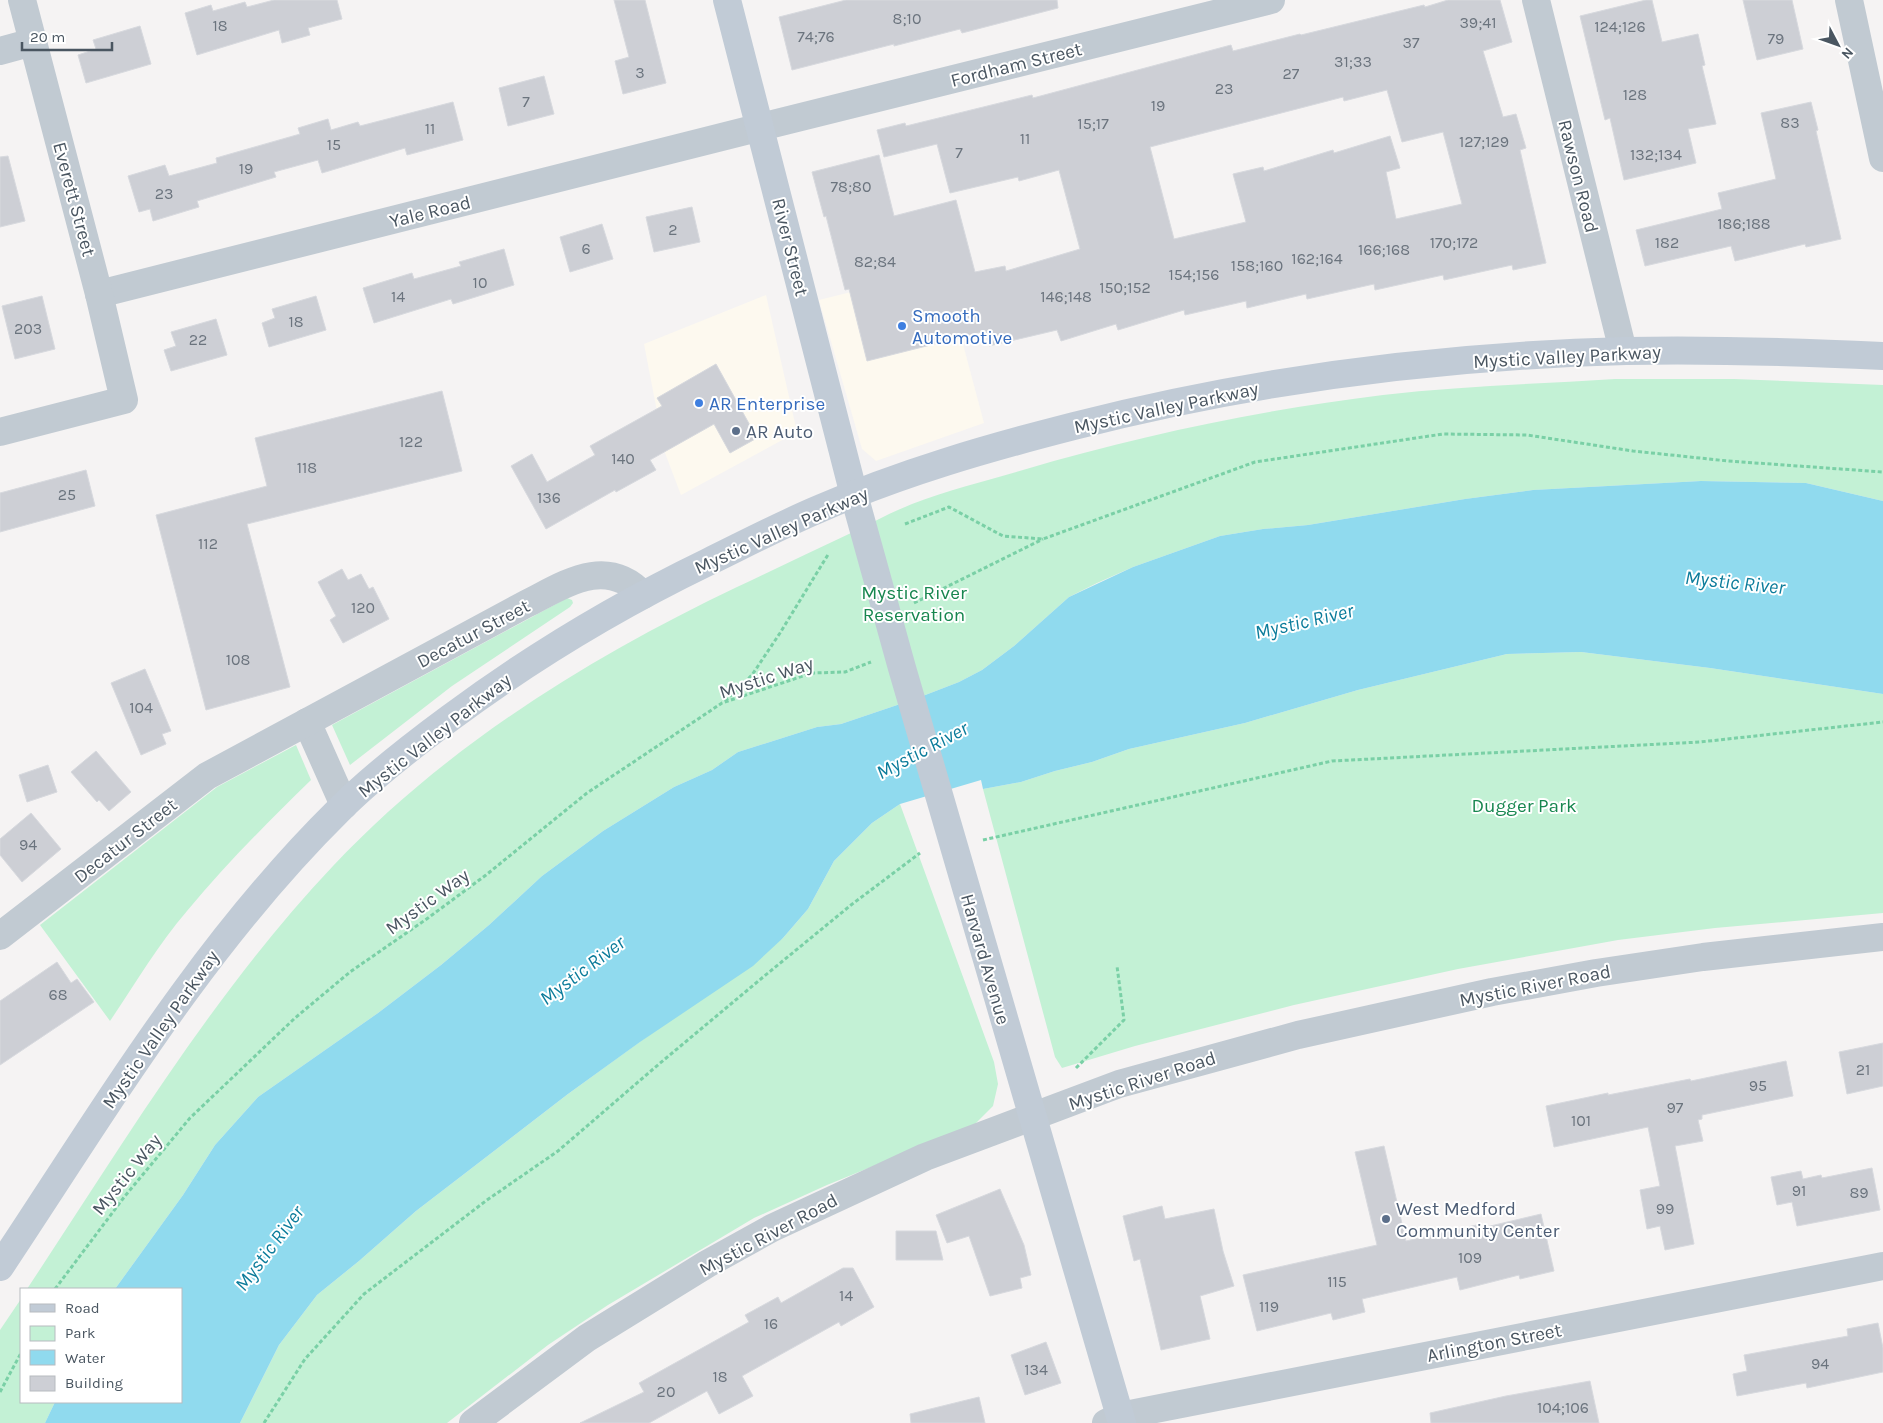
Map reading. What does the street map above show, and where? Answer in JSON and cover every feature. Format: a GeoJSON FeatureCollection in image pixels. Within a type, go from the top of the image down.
{"type":"FeatureCollection","features":[{"type":"Feature","properties":{"kind":"main road","name":"River Street"},"geometry":{"type":"LineString","coordinates":[[728,0],[854,495]]}},
{"type":"Feature","properties":{"kind":"main road","name":"Mystic Valley Parkway"},"geometry":{"type":"LineString","coordinates":[[0,1267],[138,1058],[208,959],[259,896],[344,805],[407,751],[490,688],[585,627],[643,595],[811,512],[854,495],[997,446],[1112,416],[1221,393],[1309,378],[1508,357],[1623,351],[1720,350],[1883,356]]}},
{"type":"Feature","properties":{"kind":"main road","name":"Harvard Avenue"},"geometry":{"type":"LineString","coordinates":[[854,495],[953,847],[1032,1117],[1116,1421]]}},
{"type":"Feature","properties":{"kind":"street","name":"Fordham Street"},"geometry":{"type":"LineString","coordinates":[[760,127],[1271,0]]}},
{"type":"Feature","properties":{"kind":"street","name":"Rawson Road"},"geometry":{"type":"LineString","coordinates":[[1536,0],[1623,351]]}},
{"type":"Feature","properties":{"kind":"street"},"geometry":{"type":"LineString","coordinates":[[1849,0],[1883,158]]}},
{"type":"Feature","properties":{"kind":"street","name":"Everett Street"},"geometry":{"type":"LineString","coordinates":[[0,432],[124,400],[100,294],[33,42],[27,1]]}},
{"type":"Feature","properties":{"kind":"street"},"geometry":{"type":"LineString","coordinates":[[0,51],[33,42]]}},
{"type":"Feature","properties":{"kind":"street","name":"Yale Road"},"geometry":{"type":"LineString","coordinates":[[100,294],[760,127]]}},
{"type":"Feature","properties":{"kind":"street","name":"Decatur Street"},"geometry":{"type":"LineString","coordinates":[[0,936],[207,776],[526,604],[572,581],[594,575],[604,575],[624,580],[643,595]]}},
{"type":"Feature","properties":{"kind":"street"},"geometry":{"type":"LineString","coordinates":[[307,722],[344,805]]}},
{"type":"Feature","properties":{"kind":"street","name":"Mystic River Road"},"geometry":{"type":"LineString","coordinates":[[473,1423],[587,1338],[707,1264],[772,1228],[925,1157],[1119,1084],[1298,1035],[1492,992],[1596,973],[1703,957],[1883,938]]}},
{"type":"Feature","properties":{"kind":"street","name":"Arlington Street"},"geometry":{"type":"LineString","coordinates":[[1116,1421],[1883,1266]]}},
{"type":"Feature","properties":{"kind":"path"},"geometry":{"type":"LineString","coordinates":[[886,612],[923,600],[1043,539],[1255,462],[1443,434],[1526,435],[1643,452],[1728,461],[1883,472]]}},
{"type":"Feature","properties":{"kind":"path"},"geometry":{"type":"LineString","coordinates":[[905,524],[949,507],[1003,536],[1043,539]]}},
{"type":"Feature","properties":{"kind":"path"},"geometry":{"type":"LineString","coordinates":[[722,703],[752,675],[780,634],[829,553]]}},
{"type":"Feature","properties":{"kind":"path","name":"Mystic Way"},"geometry":{"type":"LineString","coordinates":[[56,1288],[125,1196],[190,1118],[295,1018],[350,972],[486,876],[586,793],[722,703],[812,673],[845,672],[900,661]]}},
{"type":"Feature","properties":{"kind":"path"},"geometry":{"type":"LineString","coordinates":[[953,847],[1332,761],[1700,742],[1883,722]]}},
{"type":"Feature","properties":{"kind":"path"},"geometry":{"type":"LineString","coordinates":[[264,1423],[305,1359],[364,1294],[487,1200],[558,1151],[851,904],[920,853]]}},
{"type":"Feature","properties":{"kind":"path"},"geometry":{"type":"LineString","coordinates":[[1071,1073],[1124,1020],[1117,966]]}},
{"type":"Feature","properties":{"kind":"path"},"geometry":{"type":"LineString","coordinates":[[0,1392],[20,1355]]}},
{"type":"Feature","properties":{"kind":"shaded area"},"geometry":{"type":"Polygon","coordinates":[[[943,269],[984,423],[876,461],[862,449],[819,300],[943,269]]]}},
{"type":"Feature","properties":{"kind":"shaded area"},"geometry":{"type":"Polygon","coordinates":[[[766,295],[797,432],[681,495],[665,453],[644,344],[766,295]]]}},
{"type":"Feature","properties":{"kind":"green space","name":"Mystic River Reservation"},"geometry":{"type":"Polygon","coordinates":[[[1615,379],[1734,379],[1883,385],[1883,501],[1806,483],[1701,481],[1533,490],[1465,499],[1308,525],[1263,529],[1220,536],[1133,567],[1069,597],[1014,646],[982,670],[959,682],[841,724],[817,727],[738,752],[712,770],[674,787],[603,831],[542,876],[489,925],[441,965],[378,1013],[258,1097],[215,1145],[183,1195],[116,1288],[28,1288],[171,1071],[248,965],[289,915],[333,866],[377,822],[423,782],[472,743],[574,674],[682,614],[737,587],[904,507],[953,490],[1067,457],[1247,416],[1383,395],[1615,379]]]}},
{"type":"Feature","properties":{"kind":"green space"},"geometry":{"type":"Polygon","coordinates":[[[567,598],[572,600],[573,603],[570,607],[452,686],[350,765],[332,725],[567,598]]]}},
{"type":"Feature","properties":{"kind":"green space","name":"Dugger Park"},"geometry":{"type":"Polygon","coordinates":[[[1581,652],[1710,668],[1883,694],[1883,913],[1715,928],[1618,940],[1458,969],[1294,1005],[1135,1046],[1062,1068],[1055,1057],[983,789],[1021,782],[1092,762],[1129,749],[1245,723],[1358,690],[1507,654],[1581,652]]]}},
{"type":"Feature","properties":{"kind":"green space"},"geometry":{"type":"Polygon","coordinates":[[[296,745],[311,780],[216,877],[176,924],[110,1021],[40,925],[217,787],[296,745]]]}},
{"type":"Feature","properties":{"kind":"green space"},"geometry":{"type":"Polygon","coordinates":[[[900,804],[994,1062],[998,1084],[993,1106],[974,1125],[827,1185],[754,1218],[608,1305],[548,1345],[447,1423],[240,1423],[279,1345],[317,1295],[416,1211],[568,1094],[783,938],[808,909],[834,861],[872,823],[900,804]]]}},
{"type":"Feature","properties":{"kind":"green space"},"geometry":{"type":"Polygon","coordinates":[[[20,1300],[20,1403],[55,1403],[45,1423],[0,1423],[0,1330],[20,1300]]]}},
{"type":"Feature","properties":{"kind":"water","name":"Mystic River"},"geometry":{"type":"Polygon","coordinates":[[[1701,481],[1806,483],[1883,501],[1883,694],[1710,668],[1581,652],[1507,654],[1358,690],[1245,723],[1129,749],[1092,762],[1021,782],[983,789],[981,780],[900,804],[872,823],[834,861],[808,909],[783,938],[753,966],[640,1042],[568,1094],[416,1211],[317,1295],[279,1345],[240,1423],[45,1423],[55,1403],[182,1403],[182,1288],[116,1288],[183,1195],[215,1145],[258,1097],[378,1013],[441,965],[489,925],[542,876],[603,831],[674,787],[712,770],[738,752],[817,727],[841,724],[959,682],[982,670],[1014,646],[1069,597],[1133,567],[1220,536],[1263,529],[1308,525],[1465,499],[1533,490],[1701,481]]]}},
{"type":"Feature","properties":{"kind":"building"},"geometry":{"type":"Polygon","coordinates":[[[274,0],[337,0],[342,19],[308,28],[310,35],[282,43],[279,30],[197,55],[185,13],[211,5],[213,11],[245,2],[247,7],[274,0]]]}},
{"type":"Feature","properties":{"kind":"building"},"geometry":{"type":"Polygon","coordinates":[[[614,0],[645,0],[666,83],[623,94],[615,61],[629,57],[614,0]]]}},
{"type":"Feature","properties":{"kind":"building"},"geometry":{"type":"Polygon","coordinates":[[[846,0],[1057,0],[1058,8],[962,33],[960,29],[792,70],[779,17],[846,0]]]}},
{"type":"Feature","properties":{"kind":"building"},"geometry":{"type":"Polygon","coordinates":[[[1448,0],[1500,0],[1512,42],[1483,51],[1503,117],[1516,114],[1526,148],[1520,150],[1546,263],[1513,270],[1512,265],[1444,280],[1443,275],[1375,290],[1374,284],[1307,299],[1306,294],[1247,308],[1246,301],[1185,315],[1184,310],[1118,330],[1116,324],[1061,341],[1057,330],[989,346],[986,331],[867,361],[849,289],[845,290],[826,216],[824,217],[812,172],[879,155],[894,216],[956,200],[975,272],[1005,266],[1006,271],[1080,249],[1059,170],[1019,181],[1018,177],[950,193],[937,144],[884,157],[877,130],[905,123],[906,126],[1032,95],[1033,98],[1231,45],[1233,51],[1424,5],[1425,7],[1448,0]],[[1387,90],[1344,101],[1343,97],[1150,147],[1174,239],[1246,222],[1233,174],[1263,167],[1264,171],[1333,150],[1334,153],[1390,136],[1400,168],[1386,172],[1396,219],[1462,204],[1443,132],[1402,142],[1387,90]]]}},
{"type":"Feature","properties":{"kind":"building"},"geometry":{"type":"Polygon","coordinates":[[[1652,0],[1662,42],[1698,34],[1705,65],[1702,66],[1716,124],[1688,129],[1696,163],[1624,180],[1610,118],[1605,120],[1580,16],[1652,0]]]}},
{"type":"Feature","properties":{"kind":"building"},"geometry":{"type":"Polygon","coordinates":[[[1743,0],[1792,0],[1803,49],[1757,60],[1743,0]]]}},
{"type":"Feature","properties":{"kind":"building"},"geometry":{"type":"Polygon","coordinates":[[[140,26],[151,64],[86,83],[78,55],[96,49],[93,40],[140,26]]]}},
{"type":"Feature","properties":{"kind":"building"},"geometry":{"type":"Polygon","coordinates":[[[544,76],[554,114],[508,126],[499,88],[544,76]]]}},
{"type":"Feature","properties":{"kind":"building"},"geometry":{"type":"Polygon","coordinates":[[[453,102],[463,140],[407,155],[405,148],[322,173],[318,160],[274,172],[276,177],[197,201],[199,207],[153,221],[150,209],[139,212],[128,176],[165,165],[169,176],[217,163],[216,158],[300,134],[298,128],[328,119],[331,130],[358,122],[360,126],[453,102]]]}},
{"type":"Feature","properties":{"kind":"building"},"geometry":{"type":"Polygon","coordinates":[[[1811,102],[1841,239],[1806,247],[1805,244],[1735,261],[1731,246],[1645,266],[1636,230],[1722,209],[1718,193],[1776,179],[1761,113],[1811,102]]]}},
{"type":"Feature","properties":{"kind":"building"},"geometry":{"type":"Polygon","coordinates":[[[8,156],[25,221],[0,227],[0,157],[8,156]]]}},
{"type":"Feature","properties":{"kind":"building"},"geometry":{"type":"Polygon","coordinates":[[[692,207],[700,242],[654,252],[646,217],[692,207]]]}},
{"type":"Feature","properties":{"kind":"building"},"geometry":{"type":"Polygon","coordinates":[[[602,224],[613,259],[570,272],[560,237],[602,224]]]}},
{"type":"Feature","properties":{"kind":"building"},"geometry":{"type":"Polygon","coordinates":[[[504,249],[514,285],[453,304],[451,299],[374,323],[363,288],[412,273],[414,279],[461,266],[459,262],[504,249]]]}},
{"type":"Feature","properties":{"kind":"building"},"geometry":{"type":"Polygon","coordinates":[[[42,296],[55,349],[15,359],[2,306],[42,296]]]}},
{"type":"Feature","properties":{"kind":"building"},"geometry":{"type":"Polygon","coordinates":[[[316,296],[326,330],[269,347],[262,323],[275,318],[272,309],[316,296]]]}},
{"type":"Feature","properties":{"kind":"building"},"geometry":{"type":"Polygon","coordinates":[[[216,319],[227,355],[171,371],[164,350],[176,346],[171,332],[216,319]]]}},
{"type":"Feature","properties":{"kind":"building"},"geometry":{"type":"Polygon","coordinates":[[[716,364],[757,438],[730,453],[714,424],[650,460],[656,470],[616,492],[615,490],[546,529],[511,466],[532,454],[547,482],[595,455],[590,446],[662,406],[657,398],[716,364]]]}},
{"type":"Feature","properties":{"kind":"building"},"geometry":{"type":"Polygon","coordinates":[[[442,391],[462,471],[247,524],[290,687],[206,710],[156,515],[267,486],[255,438],[442,391]]]}},
{"type":"Feature","properties":{"kind":"building"},"geometry":{"type":"Polygon","coordinates":[[[86,470],[95,506],[0,532],[0,493],[86,470]]]}},
{"type":"Feature","properties":{"kind":"building"},"geometry":{"type":"Polygon","coordinates":[[[342,569],[348,580],[361,574],[369,589],[373,587],[389,619],[343,643],[330,620],[336,616],[318,582],[342,569]]]}},
{"type":"Feature","properties":{"kind":"building"},"geometry":{"type":"Polygon","coordinates":[[[145,669],[171,731],[162,734],[166,744],[141,755],[111,683],[145,669]]]}},
{"type":"Feature","properties":{"kind":"building"},"geometry":{"type":"Polygon","coordinates":[[[96,751],[131,792],[109,811],[99,800],[97,802],[71,772],[96,751]]]}},
{"type":"Feature","properties":{"kind":"building"},"geometry":{"type":"Polygon","coordinates":[[[48,765],[57,792],[27,802],[19,775],[48,765]]]}},
{"type":"Feature","properties":{"kind":"building"},"geometry":{"type":"Polygon","coordinates":[[[31,813],[61,849],[22,882],[0,855],[0,839],[31,813]]]}},
{"type":"Feature","properties":{"kind":"building"},"geometry":{"type":"Polygon","coordinates":[[[57,962],[71,983],[77,979],[94,1002],[0,1065],[0,1001],[57,962]]]}},
{"type":"Feature","properties":{"kind":"building"},"geometry":{"type":"Polygon","coordinates":[[[1883,1043],[1883,1086],[1847,1094],[1839,1052],[1883,1043]]]}},
{"type":"Feature","properties":{"kind":"building"},"geometry":{"type":"Polygon","coordinates":[[[1786,1061],[1793,1096],[1702,1115],[1702,1119],[1698,1120],[1703,1141],[1675,1146],[1694,1244],[1665,1250],[1660,1226],[1647,1229],[1640,1190],[1660,1186],[1648,1127],[1554,1147],[1546,1106],[1608,1093],[1608,1095],[1690,1079],[1691,1081],[1786,1061]]]}},
{"type":"Feature","properties":{"kind":"building"},"geometry":{"type":"Polygon","coordinates":[[[1384,1146],[1406,1241],[1481,1224],[1482,1228],[1541,1214],[1554,1271],[1520,1279],[1519,1275],[1460,1290],[1457,1277],[1362,1299],[1365,1312],[1333,1320],[1331,1313],[1257,1331],[1243,1275],[1377,1245],[1355,1152],[1384,1146]]]}},
{"type":"Feature","properties":{"kind":"building"},"geometry":{"type":"Polygon","coordinates":[[[1872,1168],[1880,1210],[1797,1226],[1792,1202],[1777,1205],[1771,1177],[1801,1171],[1803,1179],[1821,1175],[1822,1178],[1872,1168]]]}},
{"type":"Feature","properties":{"kind":"building"},"geometry":{"type":"Polygon","coordinates":[[[1000,1189],[1024,1245],[1031,1275],[1020,1278],[1022,1288],[990,1296],[969,1236],[947,1243],[936,1215],[1000,1189]]]}},
{"type":"Feature","properties":{"kind":"building"},"geometry":{"type":"Polygon","coordinates":[[[1162,1206],[1165,1219],[1214,1209],[1223,1251],[1234,1286],[1200,1296],[1210,1339],[1161,1350],[1140,1259],[1134,1261],[1123,1216],[1162,1206]]]}},
{"type":"Feature","properties":{"kind":"building"},"geometry":{"type":"Polygon","coordinates":[[[896,1231],[936,1231],[943,1260],[896,1260],[896,1231]]]}},
{"type":"Feature","properties":{"kind":"building"},"geometry":{"type":"Polygon","coordinates":[[[843,1268],[853,1268],[874,1307],[841,1326],[839,1322],[742,1376],[753,1396],[719,1414],[707,1391],[649,1423],[580,1423],[644,1392],[639,1383],[749,1322],[745,1315],[778,1297],[781,1303],[843,1268]]]}},
{"type":"Feature","properties":{"kind":"building"},"geometry":{"type":"Polygon","coordinates":[[[1878,1323],[1883,1348],[1883,1372],[1807,1388],[1806,1383],[1737,1396],[1733,1374],[1747,1371],[1744,1355],[1848,1336],[1847,1329],[1878,1323]]]}},
{"type":"Feature","properties":{"kind":"building"},"geometry":{"type":"Polygon","coordinates":[[[1046,1342],[1061,1383],[1025,1395],[1011,1355],[1046,1342]]]}},
{"type":"Feature","properties":{"kind":"building"},"geometry":{"type":"Polygon","coordinates":[[[1590,1381],[1599,1423],[1431,1423],[1430,1413],[1506,1396],[1590,1381]]]}},
{"type":"Feature","properties":{"kind":"building"},"geometry":{"type":"Polygon","coordinates":[[[979,1397],[985,1423],[911,1423],[910,1414],[979,1397]]]}},
{"type":"Feature","properties":{"kind":"place","name":"Smooth Automotive"},"geometry":{"type":"Point","coordinates":[902,326]}},
{"type":"Feature","properties":{"kind":"place","name":"AR Enterprise"},"geometry":{"type":"Point","coordinates":[699,403]}},
{"type":"Feature","properties":{"kind":"place","name":"AR Auto"},"geometry":{"type":"Point","coordinates":[736,431]}},
{"type":"Feature","properties":{"kind":"place","name":"West Medford Community Center"},"geometry":{"type":"Point","coordinates":[1386,1219]}}]}
